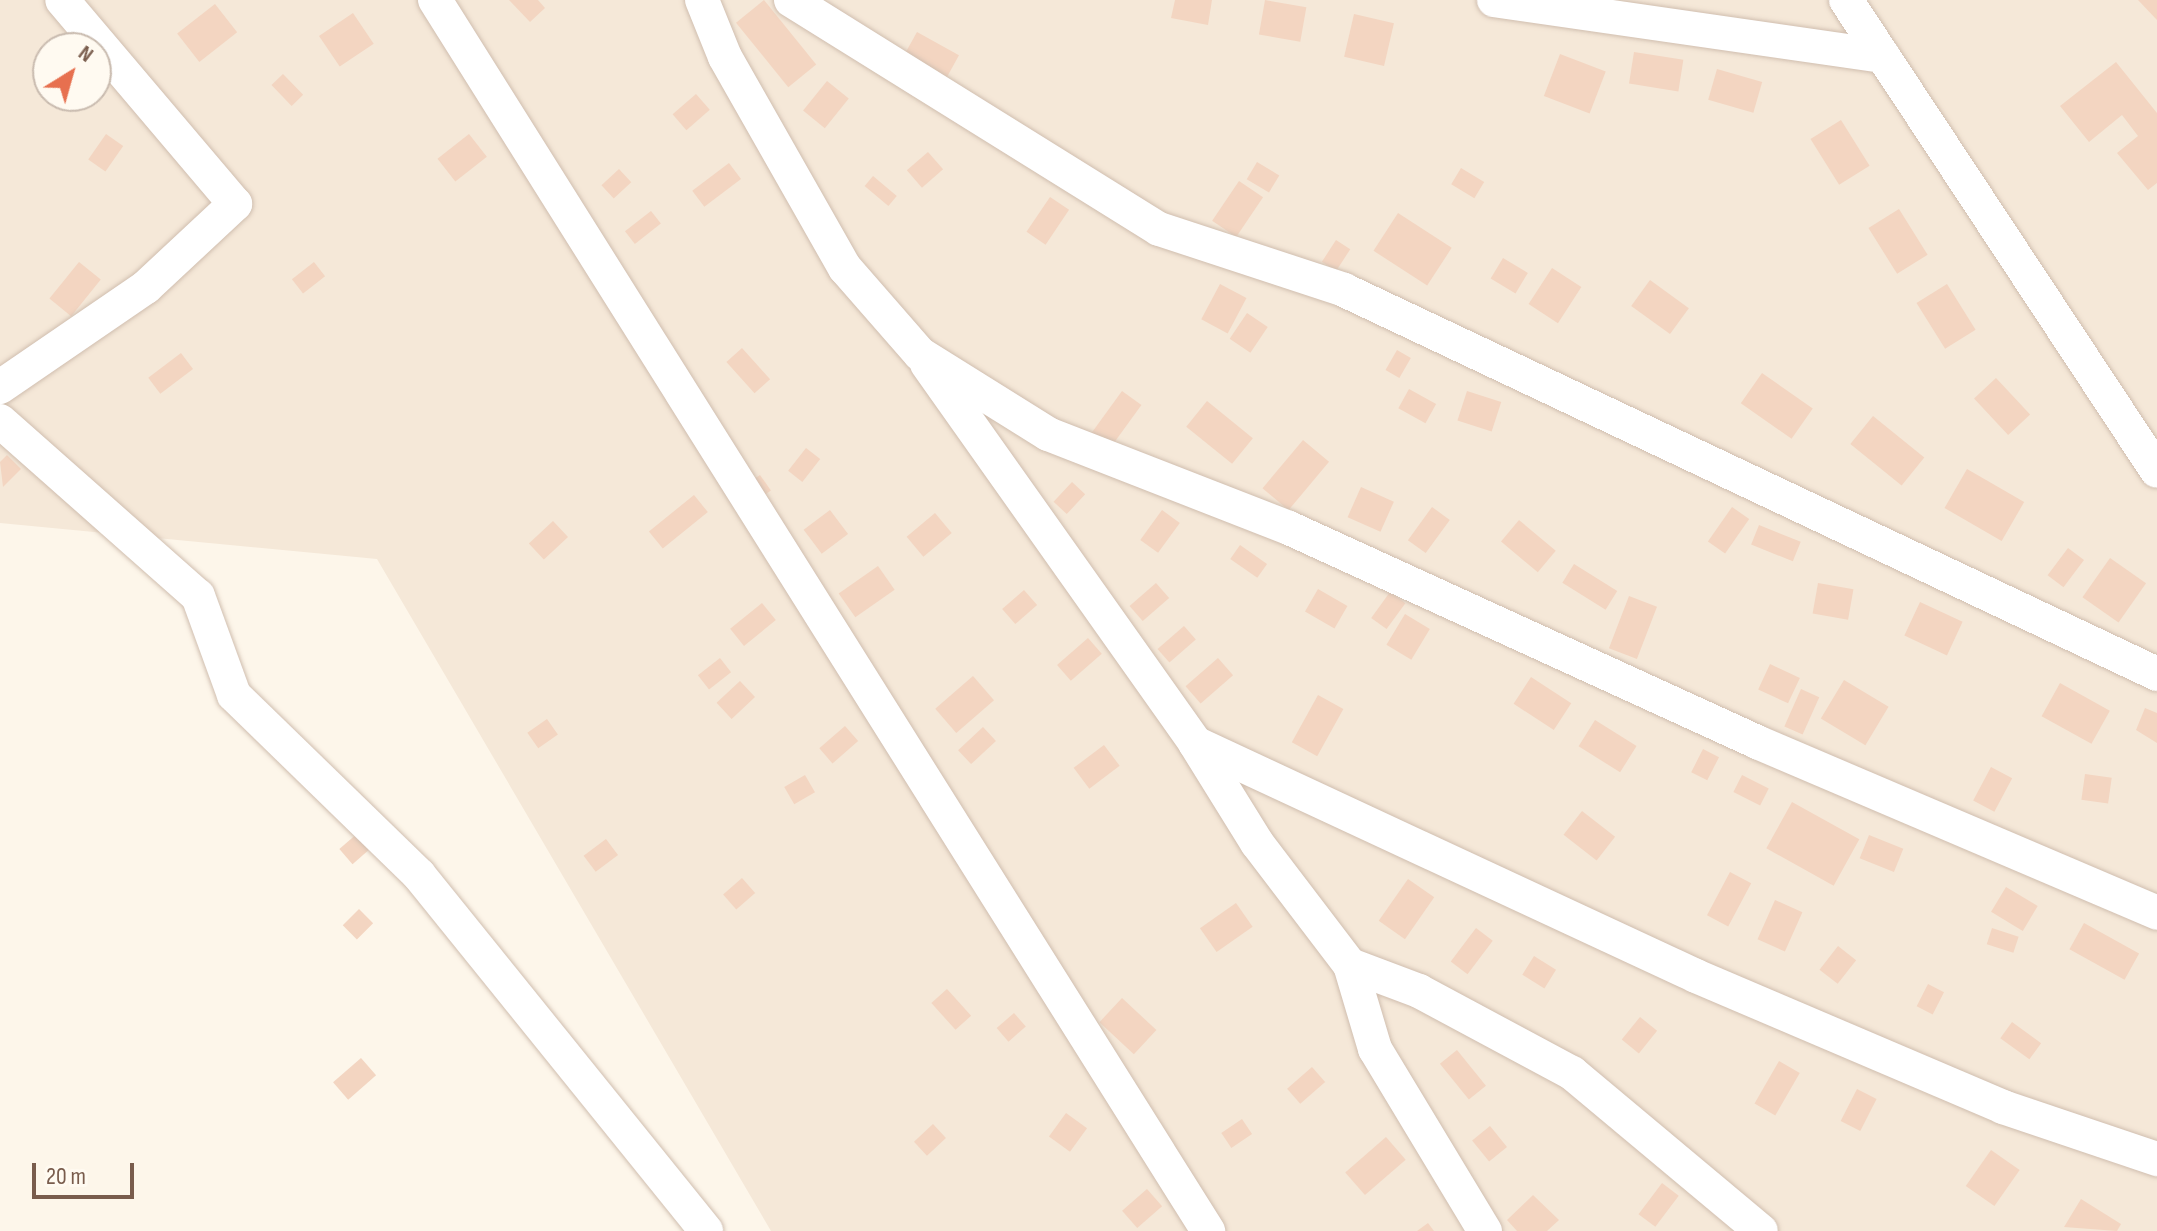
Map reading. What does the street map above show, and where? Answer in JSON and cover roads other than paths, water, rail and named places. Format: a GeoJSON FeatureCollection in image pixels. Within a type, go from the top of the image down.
{"type":"FeatureCollection","features":[{"type":"Feature","properties":{"kind":"street"},"geometry":{"type":"LineString","coordinates":[[0,387],[146,287],[235,204],[62,0]]}},
{"type":"Feature","properties":{"kind":"street"},"geometry":{"type":"LineString","coordinates":[[435,0],[1208,1231]]}},
{"type":"Feature","properties":{"kind":"street"},"geometry":{"type":"LineString","coordinates":[[702,0],[725,57],[845,268],[920,354],[1087,600],[1195,743],[1257,843],[1350,965],[1375,1049],[1485,1231]]}},
{"type":"Feature","properties":{"kind":"street"},"geometry":{"type":"LineString","coordinates":[[791,0],[1159,229],[1344,290],[2157,674]]}},
{"type":"Feature","properties":{"kind":"street"},"geometry":{"type":"LineString","coordinates":[[1494,0],[1883,56]]}},
{"type":"Feature","properties":{"kind":"street"},"geometry":{"type":"LineString","coordinates":[[1846,0],[2157,471]]}},
{"type":"Feature","properties":{"kind":"street"},"geometry":{"type":"LineString","coordinates":[[920,354],[1048,434],[1289,528],[1743,736],[2157,913]]}},
{"type":"Feature","properties":{"kind":"street"},"geometry":{"type":"LineString","coordinates":[[0,421],[198,596],[234,695],[419,875],[706,1231]]}},
{"type":"Feature","properties":{"kind":"street"},"geometry":{"type":"LineString","coordinates":[[1195,743],[1696,976],[2003,1107],[2157,1159]]}},
{"type":"Feature","properties":{"kind":"street"},"geometry":{"type":"LineString","coordinates":[[1350,965],[1419,991],[1572,1073],[1761,1231]]}}]}
